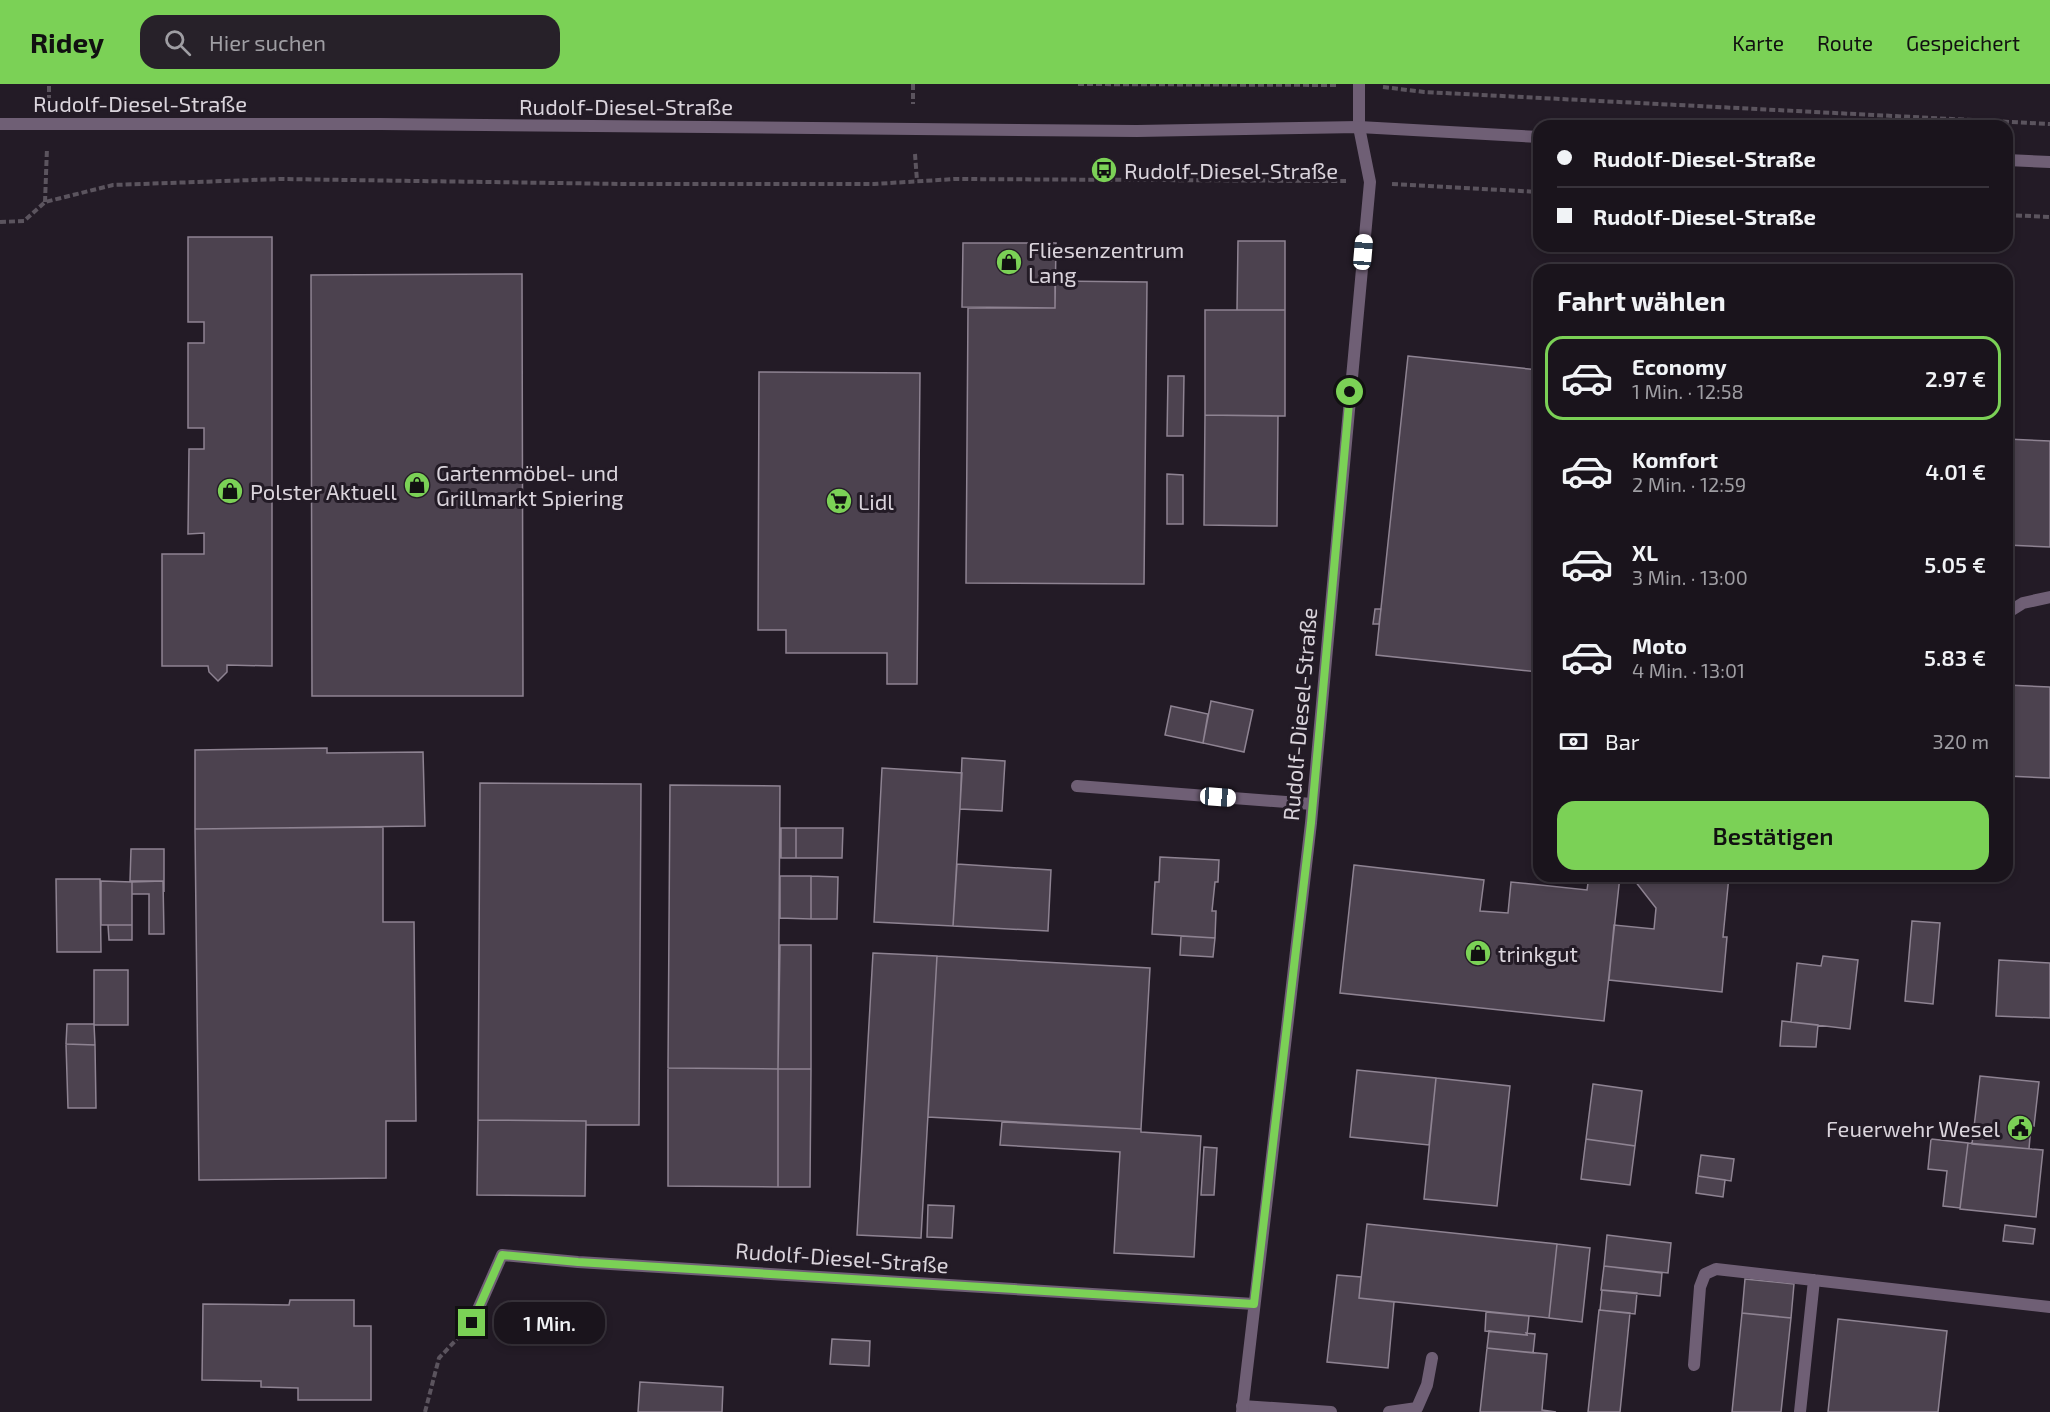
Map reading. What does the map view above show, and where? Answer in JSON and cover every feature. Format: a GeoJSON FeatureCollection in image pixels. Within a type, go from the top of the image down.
{"type":"FeatureCollection","features":[{"type":"Feature","properties":{"kind":"street","name":"Rudolf-Diesel-Straße"},"geometry":{"type":"LineString","coordinates":[[1242,1409],[1312,804],[1370,182],[1359,128],[1359,84]]}},
{"type":"Feature","properties":{"kind":"street","name":"Rudolf-Diesel-Straße"},"geometry":{"type":"LineString","coordinates":[[0,124],[381,124],[1104,131],[1359,128],[1533,136]]}},
{"type":"Feature","properties":{"kind":"street"},"geometry":{"type":"LineString","coordinates":[[2013,160],[2050,162]]}},
{"type":"Feature","properties":{"kind":"street"},"geometry":{"type":"LineString","coordinates":[[2013,609],[2023,603],[2050,597]]}},
{"type":"Feature","properties":{"kind":"street"},"geometry":{"type":"LineString","coordinates":[[1077,786],[1312,804]]}},
{"type":"Feature","properties":{"kind":"street","name":"Rudolf-Diesel-Straße"},"geometry":{"type":"LineString","coordinates":[[472,1323],[502,1255],[578,1262],[1254,1304]]}},
{"type":"Feature","properties":{"kind":"street"},"geometry":{"type":"LineString","coordinates":[[1694,1365],[1700,1287],[1706,1274],[1716,1269],[2050,1307]]}},
{"type":"Feature","properties":{"kind":"street"},"geometry":{"type":"LineString","coordinates":[[1800,1412],[1814,1280]]}},
{"type":"Feature","properties":{"kind":"street"},"geometry":{"type":"LineString","coordinates":[[1389,1412],[1417,1408],[1427,1385],[1432,1358]]}},
{"type":"Feature","properties":{"kind":"street"},"geometry":{"type":"LineString","coordinates":[[1242,1409],[1331,1412]]}},
{"type":"Feature","properties":{"kind":"path"},"geometry":{"type":"LineString","coordinates":[[1078,84],[1310,86],[1359,84],[1424,92],[1989,120]]}},
{"type":"Feature","properties":{"kind":"path"},"geometry":{"type":"LineString","coordinates":[[2013,121],[2050,123]]}},
{"type":"Feature","properties":{"kind":"path"},"geometry":{"type":"LineString","coordinates":[[0,222],[24,221],[45,202],[113,185],[280,179],[625,184],[874,184],[978,179],[1370,182],[1533,192]]}},
{"type":"Feature","properties":{"kind":"path"},"geometry":{"type":"LineString","coordinates":[[2013,215],[2050,217]]}},
{"type":"Feature","properties":{"kind":"path"},"geometry":{"type":"LineString","coordinates":[[425,1412],[439,1358],[472,1323]]}},
{"type":"Feature","properties":{"kind":"building","name":"Polster Aktuell"},"geometry":{"type":"Polygon","coordinates":[[[188,237],[272,237],[272,666],[227,665],[227,672],[218,681],[209,672],[208,666],[162,666],[162,554],[204,554],[204,533],[188,534],[189,449],[204,449],[204,428],[188,428],[188,343],[204,343],[204,322],[188,322],[188,237]]]}},
{"type":"Feature","properties":{"kind":"building"},"geometry":{"type":"Polygon","coordinates":[[[1238,241],[1285,241],[1285,310],[1237,310],[1238,241]]]}},
{"type":"Feature","properties":{"kind":"building","name":"Fliesenzentrum Lang"},"geometry":{"type":"Polygon","coordinates":[[[963,243],[1056,243],[1055,308],[962,307],[963,243]]]}},
{"type":"Feature","properties":{"kind":"building","name":"Gartenmöbel- und Grillmarkt Spiering"},"geometry":{"type":"Polygon","coordinates":[[[522,274],[523,696],[312,696],[311,275],[522,274]]]}},
{"type":"Feature","properties":{"kind":"building"},"geometry":{"type":"Polygon","coordinates":[[[1055,281],[1147,282],[1144,584],[966,583],[968,308],[1055,308],[1055,281]]]}},
{"type":"Feature","properties":{"kind":"building"},"geometry":{"type":"Polygon","coordinates":[[[1205,310],[1285,310],[1285,416],[1205,415],[1205,310]]]}},
{"type":"Feature","properties":{"kind":"building"},"geometry":{"type":"Polygon","coordinates":[[[1408,356],[1533,369],[1533,671],[1376,655],[1408,356]]]}},
{"type":"Feature","properties":{"kind":"building","name":"Lidl"},"geometry":{"type":"Polygon","coordinates":[[[759,372],[920,373],[917,684],[887,684],[887,653],[786,653],[786,630],[758,630],[759,372]]]}},
{"type":"Feature","properties":{"kind":"building"},"geometry":{"type":"Polygon","coordinates":[[[1168,376],[1184,376],[1183,436],[1167,436],[1168,376]]]}},
{"type":"Feature","properties":{"kind":"building"},"geometry":{"type":"Polygon","coordinates":[[[1205,415],[1278,416],[1277,526],[1204,525],[1205,415]]]}},
{"type":"Feature","properties":{"kind":"building"},"geometry":{"type":"Polygon","coordinates":[[[2013,439],[2050,441],[2050,547],[2013,545],[2013,439]]]}},
{"type":"Feature","properties":{"kind":"building"},"geometry":{"type":"Polygon","coordinates":[[[1167,474],[1183,475],[1183,524],[1167,524],[1167,474]]]}},
{"type":"Feature","properties":{"kind":"building"},"geometry":{"type":"Polygon","coordinates":[[[1375,609],[1381,609],[1379,624],[1373,624],[1375,609]]]}},
{"type":"Feature","properties":{"kind":"building"},"geometry":{"type":"Polygon","coordinates":[[[2013,685],[2050,687],[2050,778],[2013,776],[2013,685]]]}},
{"type":"Feature","properties":{"kind":"building"},"geometry":{"type":"Polygon","coordinates":[[[1211,701],[1253,710],[1244,752],[1203,743],[1211,701]]]}},
{"type":"Feature","properties":{"kind":"building"},"geometry":{"type":"Polygon","coordinates":[[[1171,706],[1208,714],[1203,743],[1165,735],[1171,706]]]}},
{"type":"Feature","properties":{"kind":"building"},"geometry":{"type":"Polygon","coordinates":[[[327,748],[327,753],[423,752],[425,826],[195,829],[195,750],[327,748]]]}},
{"type":"Feature","properties":{"kind":"building"},"geometry":{"type":"Polygon","coordinates":[[[962,758],[1005,761],[1002,811],[960,809],[962,758]]]}},
{"type":"Feature","properties":{"kind":"building"},"geometry":{"type":"Polygon","coordinates":[[[882,768],[962,773],[953,926],[874,922],[882,768]]]}},
{"type":"Feature","properties":{"kind":"building"},"geometry":{"type":"Polygon","coordinates":[[[480,783],[641,784],[639,1125],[586,1125],[586,1121],[478,1120],[480,783]]]}},
{"type":"Feature","properties":{"kind":"building"},"geometry":{"type":"Polygon","coordinates":[[[670,785],[780,786],[778,1069],[668,1068],[670,785]]]}},
{"type":"Feature","properties":{"kind":"building"},"geometry":{"type":"Polygon","coordinates":[[[383,827],[383,922],[414,922],[416,1121],[386,1121],[386,1178],[199,1180],[195,829],[383,827]]]}},
{"type":"Feature","properties":{"kind":"building"},"geometry":{"type":"Polygon","coordinates":[[[781,828],[796,828],[796,858],[781,858],[781,828]]]}},
{"type":"Feature","properties":{"kind":"building"},"geometry":{"type":"Polygon","coordinates":[[[796,828],[843,828],[842,858],[796,858],[796,828]]]}},
{"type":"Feature","properties":{"kind":"building"},"geometry":{"type":"Polygon","coordinates":[[[131,849],[164,849],[164,892],[163,881],[130,881],[131,849]]]}},
{"type":"Feature","properties":{"kind":"building"},"geometry":{"type":"Polygon","coordinates":[[[1160,857],[1219,860],[1218,882],[1215,882],[1212,911],[1216,911],[1215,938],[1152,934],[1155,882],[1159,882],[1160,857]]]}},
{"type":"Feature","properties":{"kind":"building"},"geometry":{"type":"Polygon","coordinates":[[[957,864],[1051,870],[1048,931],[953,926],[957,864]]]}},
{"type":"Feature","properties":{"kind":"building","name":"trinkgut"},"geometry":{"type":"Polygon","coordinates":[[[1354,865],[1484,880],[1480,911],[1508,913],[1511,882],[1587,890],[1588,882],[1619,882],[1604,1021],[1340,993],[1354,865]]]}},
{"type":"Feature","properties":{"kind":"building"},"geometry":{"type":"Polygon","coordinates":[[[780,876],[811,876],[811,919],[780,918],[780,876]]]}},
{"type":"Feature","properties":{"kind":"building"},"geometry":{"type":"Polygon","coordinates":[[[811,876],[838,877],[837,919],[811,919],[811,876]]]}},
{"type":"Feature","properties":{"kind":"building"},"geometry":{"type":"Polygon","coordinates":[[[56,879],[100,879],[101,952],[57,952],[56,879]]]}},
{"type":"Feature","properties":{"kind":"building"},"geometry":{"type":"Polygon","coordinates":[[[101,881],[132,882],[132,925],[101,925],[101,881]]]}},
{"type":"Feature","properties":{"kind":"building"},"geometry":{"type":"Polygon","coordinates":[[[163,881],[164,934],[149,934],[149,894],[132,894],[132,882],[163,881]]]}},
{"type":"Feature","properties":{"kind":"building"},"geometry":{"type":"Polygon","coordinates":[[[1636,882],[1728,882],[1723,937],[1727,937],[1722,992],[1609,980],[1614,925],[1654,929],[1656,908],[1636,882]]]}},
{"type":"Feature","properties":{"kind":"building"},"geometry":{"type":"Polygon","coordinates":[[[1912,921],[1940,923],[1933,1004],[1905,1001],[1912,921]]]}},
{"type":"Feature","properties":{"kind":"building"},"geometry":{"type":"Polygon","coordinates":[[[108,925],[132,925],[132,940],[109,940],[108,925]]]}},
{"type":"Feature","properties":{"kind":"building"},"geometry":{"type":"Polygon","coordinates":[[[1181,936],[1215,938],[1213,957],[1180,955],[1181,936]]]}},
{"type":"Feature","properties":{"kind":"building"},"geometry":{"type":"Polygon","coordinates":[[[780,945],[811,945],[811,1069],[778,1069],[780,945]]]}},
{"type":"Feature","properties":{"kind":"building"},"geometry":{"type":"Polygon","coordinates":[[[873,953],[937,956],[921,1238],[857,1235],[873,953]]]}},
{"type":"Feature","properties":{"kind":"building"},"geometry":{"type":"Polygon","coordinates":[[[937,956],[1150,968],[1141,1129],[928,1117],[937,956]]]}},
{"type":"Feature","properties":{"kind":"building"},"geometry":{"type":"Polygon","coordinates":[[[1823,956],[1858,960],[1850,1029],[1791,1022],[1797,963],[1821,966],[1823,956]]]}},
{"type":"Feature","properties":{"kind":"building"},"geometry":{"type":"Polygon","coordinates":[[[1999,960],[2050,963],[2050,1018],[1996,1016],[1999,960]]]}},
{"type":"Feature","properties":{"kind":"building"},"geometry":{"type":"Polygon","coordinates":[[[94,970],[128,970],[128,1025],[94,1025],[94,970]]]}},
{"type":"Feature","properties":{"kind":"building"},"geometry":{"type":"Polygon","coordinates":[[[1782,1021],[1818,1025],[1816,1047],[1780,1046],[1782,1021]]]}},
{"type":"Feature","properties":{"kind":"building"},"geometry":{"type":"Polygon","coordinates":[[[67,1024],[94,1024],[95,1045],[66,1044],[67,1024]]]}},
{"type":"Feature","properties":{"kind":"building"},"geometry":{"type":"Polygon","coordinates":[[[66,1044],[95,1045],[96,1108],[68,1108],[66,1044]]]}},
{"type":"Feature","properties":{"kind":"building"},"geometry":{"type":"Polygon","coordinates":[[[668,1068],[778,1069],[778,1187],[668,1186],[668,1068]]]}},
{"type":"Feature","properties":{"kind":"building"},"geometry":{"type":"Polygon","coordinates":[[[778,1069],[811,1069],[810,1187],[778,1187],[778,1069]]]}},
{"type":"Feature","properties":{"kind":"building"},"geometry":{"type":"Polygon","coordinates":[[[1357,1070],[1436,1078],[1429,1145],[1350,1137],[1357,1070]]]}},
{"type":"Feature","properties":{"kind":"building"},"geometry":{"type":"Polygon","coordinates":[[[1980,1076],[2039,1082],[2029,1149],[1972,1144],[1980,1076]]]}},
{"type":"Feature","properties":{"kind":"building"},"geometry":{"type":"Polygon","coordinates":[[[1436,1078],[1510,1086],[1497,1206],[1424,1199],[1436,1078]]]}},
{"type":"Feature","properties":{"kind":"building"},"geometry":{"type":"Polygon","coordinates":[[[1593,1084],[1642,1091],[1635,1146],[1586,1139],[1593,1084]]]}},
{"type":"Feature","properties":{"kind":"building"},"geometry":{"type":"Polygon","coordinates":[[[478,1120],[586,1121],[585,1196],[477,1195],[478,1120]]]}},
{"type":"Feature","properties":{"kind":"building"},"geometry":{"type":"Polygon","coordinates":[[[1002,1122],[1141,1129],[1141,1132],[1201,1136],[1194,1257],[1114,1253],[1120,1152],[1000,1145],[1002,1122]]]}},
{"type":"Feature","properties":{"kind":"building"},"geometry":{"type":"Polygon","coordinates":[[[1586,1139],[1635,1146],[1630,1185],[1581,1179],[1586,1139]]]}},
{"type":"Feature","properties":{"kind":"building"},"geometry":{"type":"Polygon","coordinates":[[[1931,1139],[1968,1143],[1960,1208],[1943,1206],[1947,1171],[1928,1169],[1931,1139]]]}},
{"type":"Feature","properties":{"kind":"building"},"geometry":{"type":"Polygon","coordinates":[[[1968,1143],[2043,1150],[2036,1217],[1960,1209],[1968,1143]]]}},
{"type":"Feature","properties":{"kind":"building"},"geometry":{"type":"Polygon","coordinates":[[[1204,1147],[1217,1148],[1214,1195],[1201,1195],[1204,1147]]]}},
{"type":"Feature","properties":{"kind":"building"},"geometry":{"type":"Polygon","coordinates":[[[1701,1155],[1734,1159],[1731,1181],[1698,1176],[1701,1155]]]}},
{"type":"Feature","properties":{"kind":"building"},"geometry":{"type":"Polygon","coordinates":[[[1698,1176],[1725,1180],[1723,1197],[1696,1193],[1698,1176]]]}},
{"type":"Feature","properties":{"kind":"building"},"geometry":{"type":"Polygon","coordinates":[[[928,1205],[954,1206],[952,1238],[927,1237],[928,1205]]]}},
{"type":"Feature","properties":{"kind":"building"},"geometry":{"type":"Polygon","coordinates":[[[1367,1224],[1557,1244],[1549,1318],[1359,1298],[1367,1224]]]}},
{"type":"Feature","properties":{"kind":"building"},"geometry":{"type":"Polygon","coordinates":[[[2005,1225],[2035,1229],[2033,1244],[2003,1241],[2005,1225]]]}},
{"type":"Feature","properties":{"kind":"building"},"geometry":{"type":"Polygon","coordinates":[[[1607,1235],[1671,1243],[1668,1273],[1604,1266],[1607,1235]]]}},
{"type":"Feature","properties":{"kind":"building"},"geometry":{"type":"Polygon","coordinates":[[[1557,1244],[1590,1248],[1582,1322],[1549,1318],[1557,1244]]]}},
{"type":"Feature","properties":{"kind":"building"},"geometry":{"type":"Polygon","coordinates":[[[1604,1266],[1662,1273],[1660,1296],[1601,1290],[1604,1266]]]}},
{"type":"Feature","properties":{"kind":"building"},"geometry":{"type":"Polygon","coordinates":[[[1337,1275],[1361,1277],[1359,1298],[1394,1302],[1388,1368],[1327,1362],[1337,1275]]]}},
{"type":"Feature","properties":{"kind":"building"},"geometry":{"type":"Polygon","coordinates":[[[1745,1279],[1794,1284],[1791,1318],[1742,1313],[1745,1279]]]}},
{"type":"Feature","properties":{"kind":"building"},"geometry":{"type":"Polygon","coordinates":[[[1602,1290],[1637,1293],[1635,1314],[1600,1310],[1602,1290]]]}},
{"type":"Feature","properties":{"kind":"building"},"geometry":{"type":"Polygon","coordinates":[[[290,1300],[354,1300],[354,1326],[371,1326],[371,1400],[298,1400],[298,1388],[261,1387],[261,1381],[202,1380],[203,1304],[289,1305],[290,1300]]]}},
{"type":"Feature","properties":{"kind":"building"},"geometry":{"type":"Polygon","coordinates":[[[1599,1310],[1630,1313],[1620,1412],[1588,1412],[1599,1310]]]}},
{"type":"Feature","properties":{"kind":"building"},"geometry":{"type":"Polygon","coordinates":[[[1486,1312],[1529,1316],[1527,1335],[1485,1331],[1486,1312]]]}},
{"type":"Feature","properties":{"kind":"building"},"geometry":{"type":"Polygon","coordinates":[[[1742,1313],[1791,1318],[1781,1412],[1732,1412],[1742,1313]]]}},
{"type":"Feature","properties":{"kind":"building"},"geometry":{"type":"Polygon","coordinates":[[[1838,1319],[1947,1331],[1938,1412],[1828,1412],[1838,1319]]]}},
{"type":"Feature","properties":{"kind":"building"},"geometry":{"type":"Polygon","coordinates":[[[1489,1331],[1535,1334],[1533,1353],[1487,1348],[1489,1331]]]}},
{"type":"Feature","properties":{"kind":"building"},"geometry":{"type":"Polygon","coordinates":[[[832,1339],[870,1341],[869,1366],[830,1364],[832,1339]]]}},
{"type":"Feature","properties":{"kind":"building"},"geometry":{"type":"Polygon","coordinates":[[[1487,1348],[1547,1354],[1542,1410],[1556,1412],[1480,1412],[1487,1348]]]}},
{"type":"Feature","properties":{"kind":"building"},"geometry":{"type":"Polygon","coordinates":[[[640,1382],[723,1387],[722,1412],[638,1412],[640,1382]]]}},
{"type":"Feature","properties":{"kind":"place","name":"Rudolf-Diesel-Straße"},"geometry":{"type":"Point","coordinates":[1104,170]}},
{"type":"Feature","properties":{"kind":"place","name":"Fliesenzentrum Lang"},"geometry":{"type":"Point","coordinates":[1009,262]}},
{"type":"Feature","properties":{"kind":"place","name":"Gartenmöbel- und Grillmarkt Spiering"},"geometry":{"type":"Point","coordinates":[417,485]}},
{"type":"Feature","properties":{"kind":"place","name":"Polster Aktuell"},"geometry":{"type":"Point","coordinates":[230,491]}},
{"type":"Feature","properties":{"kind":"place","name":"Lidl"},"geometry":{"type":"Point","coordinates":[839,501]}},
{"type":"Feature","properties":{"kind":"place","name":"trinkgut"},"geometry":{"type":"Point","coordinates":[1478,953]}},
{"type":"Feature","properties":{"kind":"place","name":"Feuerwehr Wesel"},"geometry":{"type":"Point","coordinates":[2020,1128]}},
{"type":"Feature","properties":{"kind":"route"},"geometry":{"type":"LineString","coordinates":[[472,1323],[502,1255],[578,1262],[1254,1304],[1311,823],[1350,392]]}}]}
